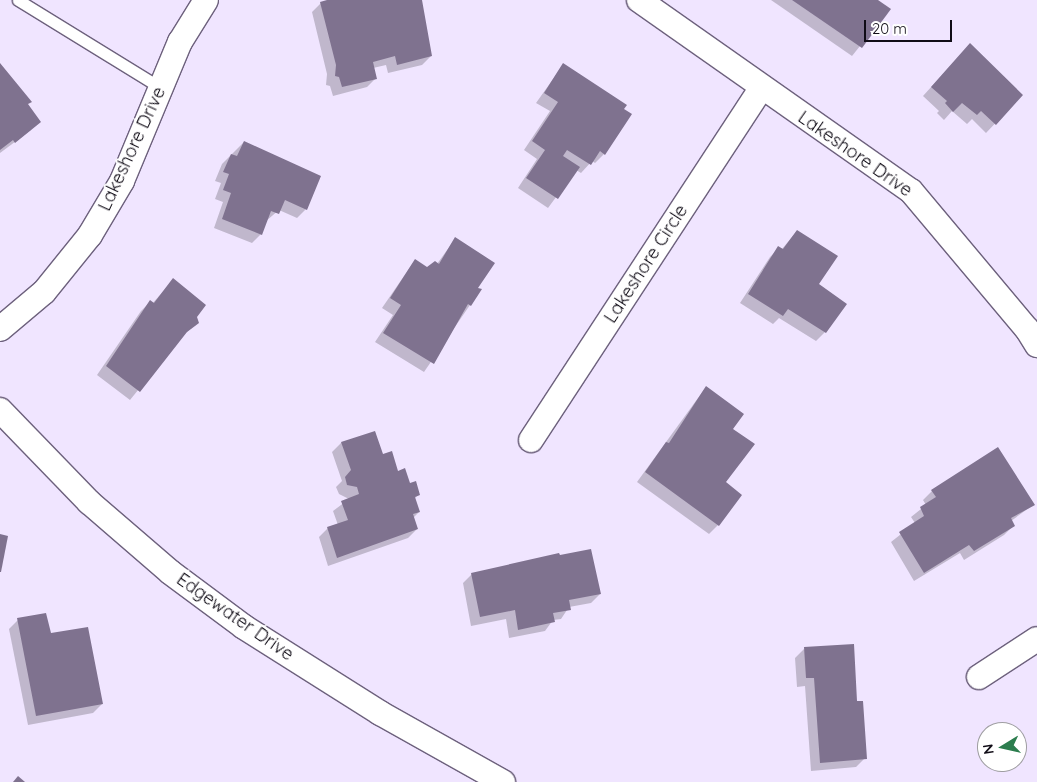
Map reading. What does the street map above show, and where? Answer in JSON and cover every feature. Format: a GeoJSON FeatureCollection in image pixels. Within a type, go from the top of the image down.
{"type":"FeatureCollection","features":[{"type":"Feature","properties":{"kind":"street","name":"Lakeshore Drive"},"geometry":{"type":"LineString","coordinates":[[0,329],[44,292],[90,236],[122,181],[180,42],[206,0]]}},
{"type":"Feature","properties":{"kind":"street","name":"Lakeshore Drive"},"geometry":{"type":"LineString","coordinates":[[638,0],[761,88],[911,191],[1027,329],[1037,345]]}},
{"type":"Feature","properties":{"kind":"street","name":"Lakeshore Circle"},"geometry":{"type":"LineString","coordinates":[[531,440],[761,88]]}},
{"type":"Feature","properties":{"kind":"street","name":"Edgewater Drive"},"geometry":{"type":"LineString","coordinates":[[0,410],[90,502],[177,577],[244,626],[372,708],[503,782]]}},
{"type":"Feature","properties":{"kind":"street"},"geometry":{"type":"LineString","coordinates":[[979,676],[1037,639]]}},
{"type":"Feature","properties":{"kind":"lane"},"geometry":{"type":"LineString","coordinates":[[18,0],[160,88]]}},
{"type":"Feature","properties":{"kind":"building"},"geometry":{"type":"Polygon","coordinates":[[[327,0],[422,0],[432,56],[397,65],[395,56],[373,62],[377,79],[342,87],[339,77],[335,76],[336,65],[320,2],[327,0]]]}},
{"type":"Feature","properties":{"kind":"building"},"geometry":{"type":"Polygon","coordinates":[[[792,0],[878,0],[891,9],[862,48],[792,0]]]}},
{"type":"Feature","properties":{"kind":"building"},"geometry":{"type":"Polygon","coordinates":[[[970,43],[1023,95],[996,125],[981,111],[977,115],[962,103],[953,112],[945,103],[947,101],[931,87],[970,43]]]}},
{"type":"Feature","properties":{"kind":"building"},"geometry":{"type":"Polygon","coordinates":[[[0,63],[32,102],[28,104],[41,122],[15,143],[13,140],[0,150],[0,63]]]}},
{"type":"Feature","properties":{"kind":"building"},"geometry":{"type":"Polygon","coordinates":[[[563,63],[627,105],[624,109],[632,114],[605,155],[600,151],[591,165],[567,150],[563,156],[580,167],[558,199],[526,178],[545,150],[532,141],[558,102],[544,93],[563,63]]]}},
{"type":"Feature","properties":{"kind":"building"},"geometry":{"type":"Polygon","coordinates":[[[244,141],[321,176],[307,210],[285,200],[279,214],[271,211],[262,235],[222,219],[231,193],[223,190],[229,174],[223,172],[231,154],[237,156],[244,141]]]}},
{"type":"Feature","properties":{"kind":"building"},"geometry":{"type":"Polygon","coordinates":[[[797,230],[838,256],[819,284],[847,304],[826,333],[788,309],[783,316],[748,294],[778,246],[783,249],[797,230]]]}},
{"type":"Feature","properties":{"kind":"building"},"geometry":{"type":"Polygon","coordinates":[[[455,237],[495,263],[478,288],[482,289],[471,306],[468,304],[434,364],[383,333],[401,305],[390,298],[415,259],[427,267],[435,261],[439,264],[455,237]]]}},
{"type":"Feature","properties":{"kind":"building"},"geometry":{"type":"Polygon","coordinates":[[[173,278],[206,305],[197,317],[199,323],[187,332],[140,392],[106,366],[150,300],[154,303],[173,278]]]}},
{"type":"Feature","properties":{"kind":"building"},"geometry":{"type":"Polygon","coordinates":[[[706,386],[744,414],[733,429],[755,444],[726,482],[742,495],[719,526],[645,472],[666,442],[669,443],[706,386]]]}},
{"type":"Feature","properties":{"kind":"building"},"geometry":{"type":"Polygon","coordinates":[[[375,431],[383,454],[392,451],[398,471],[405,468],[410,483],[416,481],[420,495],[415,497],[420,512],[413,514],[418,529],[337,558],[327,527],[348,520],[341,501],[359,494],[357,487],[347,485],[345,477],[351,470],[341,442],[375,431]]]}},
{"type":"Feature","properties":{"kind":"building"},"geometry":{"type":"Polygon","coordinates":[[[998,447],[1035,505],[1011,518],[1015,526],[974,551],[969,545],[924,573],[899,532],[924,516],[920,507],[936,497],[931,490],[998,447]]]}},
{"type":"Feature","properties":{"kind":"building"},"geometry":{"type":"Polygon","coordinates":[[[0,534],[8,536],[1,572],[0,572],[0,534]]]}},
{"type":"Feature","properties":{"kind":"building"},"geometry":{"type":"Polygon","coordinates":[[[591,549],[601,594],[569,600],[571,610],[553,613],[555,622],[518,630],[515,610],[480,617],[471,573],[559,553],[560,555],[591,549]]]}},
{"type":"Feature","properties":{"kind":"building"},"geometry":{"type":"Polygon","coordinates":[[[46,613],[51,633],[88,627],[103,704],[36,716],[17,618],[46,613]]]}},
{"type":"Feature","properties":{"kind":"building"},"geometry":{"type":"Polygon","coordinates":[[[854,644],[857,701],[863,701],[867,759],[820,763],[814,678],[806,678],[804,647],[854,644]]]}},
{"type":"Feature","properties":{"kind":"building"},"geometry":{"type":"Polygon","coordinates":[[[18,776],[25,782],[13,782],[18,776]]]}}]}
